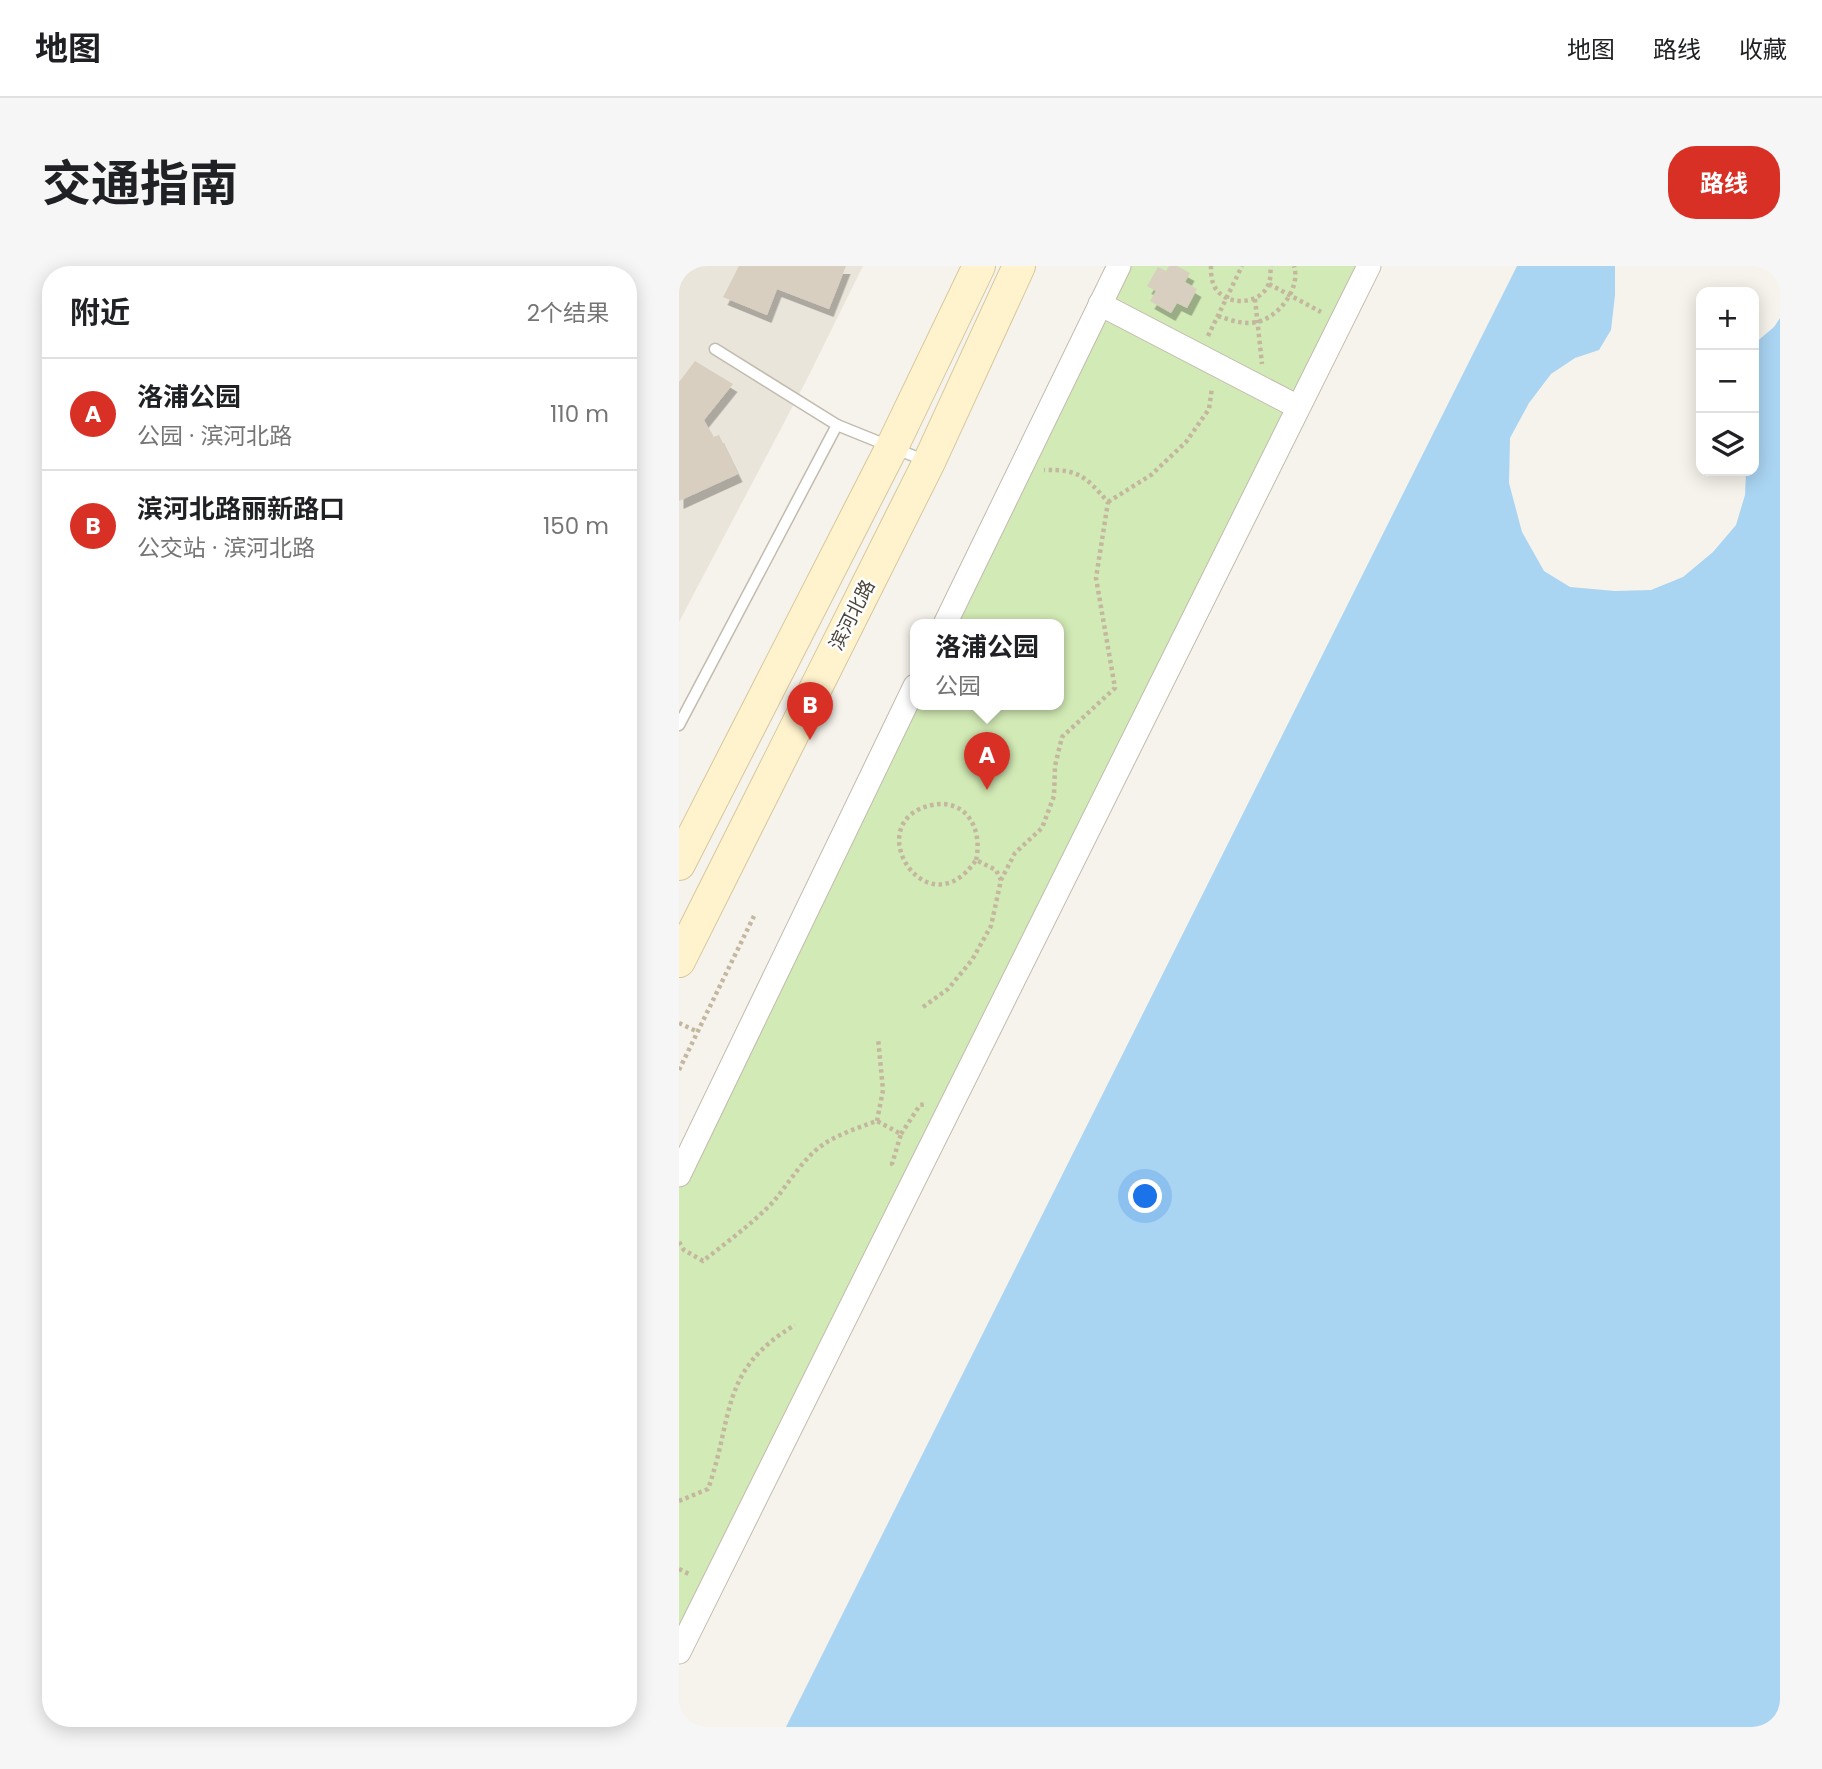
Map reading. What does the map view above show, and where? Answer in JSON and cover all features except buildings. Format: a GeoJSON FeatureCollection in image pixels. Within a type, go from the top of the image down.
{"type":"FeatureCollection","features":[{"type":"Feature","properties":{"kind":"main road"},"geometry":{"type":"LineString","coordinates":[[679,864],[892,447],[979,266]]}},
{"type":"Feature","properties":{"kind":"main road","name":"滨河北路"},"geometry":{"type":"LineString","coordinates":[[679,961],[929,462],[1019,266]]}},
{"type":"Feature","properties":{"kind":"street"},"geometry":{"type":"LineString","coordinates":[[947,619],[1119,266]]}},
{"type":"Feature","properties":{"kind":"street"},"geometry":{"type":"LineString","coordinates":[[679,1652],[1369,266]]}},
{"type":"Feature","properties":{"kind":"street"},"geometry":{"type":"LineString","coordinates":[[1100,304],[1298,407]]}},
{"type":"Feature","properties":{"kind":"street"},"geometry":{"type":"LineString","coordinates":[[679,1175],[910,696]]}},
{"type":"Feature","properties":{"kind":"lane"},"geometry":{"type":"LineString","coordinates":[[715,349],[837,425],[929,462]]}},
{"type":"Feature","properties":{"kind":"lane"},"geometry":{"type":"LineString","coordinates":[[679,725],[837,425]]}},
{"type":"Feature","properties":{"kind":"path"},"geometry":{"type":"LineString","coordinates":[[1211,266],[1213,284],[1226,298],[1244,302],[1255,299],[1269,284],[1271,266]]}},
{"type":"Feature","properties":{"kind":"path"},"geometry":{"type":"LineString","coordinates":[[923,1007],[948,989],[972,960],[991,926],[1001,880],[1015,853],[1042,828],[1054,796],[1055,766],[1062,737],[1115,688],[1096,578],[1108,502],[1151,475],[1186,442],[1209,409],[1207,360],[1218,316],[1242,266]]}},
{"type":"Feature","properties":{"kind":"path"},"geometry":{"type":"LineString","coordinates":[[1218,316],[1238,323],[1258,322],[1277,312],[1289,295],[1297,276],[1294,266]]}},
{"type":"Feature","properties":{"kind":"path"},"geometry":{"type":"LineString","coordinates":[[1269,284],[1341,322]]}},
{"type":"Feature","properties":{"kind":"path"},"geometry":{"type":"LineString","coordinates":[[1255,299],[1265,390]]}},
{"type":"Feature","properties":{"kind":"path"},"geometry":{"type":"LineString","coordinates":[[1016,477],[1038,470],[1061,469],[1086,477],[1108,502]]}},
{"type":"Feature","properties":{"kind":"path"},"geometry":{"type":"LineString","coordinates":[[951,805],[963,811],[978,834],[976,860],[969,871],[959,879],[943,884],[925,881],[908,870],[901,857],[901,831],[908,818],[924,807],[951,805]]}},
{"type":"Feature","properties":{"kind":"path"},"geometry":{"type":"LineString","coordinates":[[976,860],[996,870],[1001,880]]}},
{"type":"Feature","properties":{"kind":"path"},"geometry":{"type":"LineString","coordinates":[[679,1070],[754,916]]}},
{"type":"Feature","properties":{"kind":"path"},"geometry":{"type":"LineString","coordinates":[[679,1023],[698,1032]]}},
{"type":"Feature","properties":{"kind":"path"},"geometry":{"type":"LineString","coordinates":[[877,1121],[883,1090],[878,1038]]}},
{"type":"Feature","properties":{"kind":"path"},"geometry":{"type":"LineString","coordinates":[[679,1242],[684,1250],[703,1261],[739,1233],[773,1201],[811,1155],[825,1143],[877,1121],[901,1134],[892,1164],[912,1184]]}},
{"type":"Feature","properties":{"kind":"path"},"geometry":{"type":"LineString","coordinates":[[679,1501],[708,1489],[738,1378],[753,1357],[776,1336],[795,1325]]}},
{"type":"Feature","properties":{"kind":"shaded area"},"geometry":{"type":"Polygon","coordinates":[[[679,266],[863,266],[806,381],[679,622],[679,266]]]}},
{"type":"Feature","properties":{"kind":"green space"},"geometry":{"type":"Polygon","coordinates":[[[1119,266],[1369,266],[679,1652],[679,1175],[912,710],[1064,710],[1064,619],[947,619],[1119,266]]]}},
{"type":"Feature","properties":{"kind":"water"},"geometry":{"type":"Polygon","coordinates":[[[1517,266],[1615,266],[1611,330],[1599,350],[1575,358],[1551,374],[1529,403],[1510,438],[1509,483],[1522,532],[1544,571],[1570,587],[1615,591],[1651,590],[1683,577],[1713,552],[1736,525],[1745,495],[1746,476],[1759,476],[1759,340],[1780,318],[1780,1727],[786,1727],[1517,266]]]}},
{"type":"Feature","properties":{"kind":"place","name":"滨河北路丽新路口"},"geometry":{"type":"Point","coordinates":[810,740]}},
{"type":"Feature","properties":{"kind":"place","name":"洛浦公园"},"geometry":{"type":"Point","coordinates":[987,790]}}]}
